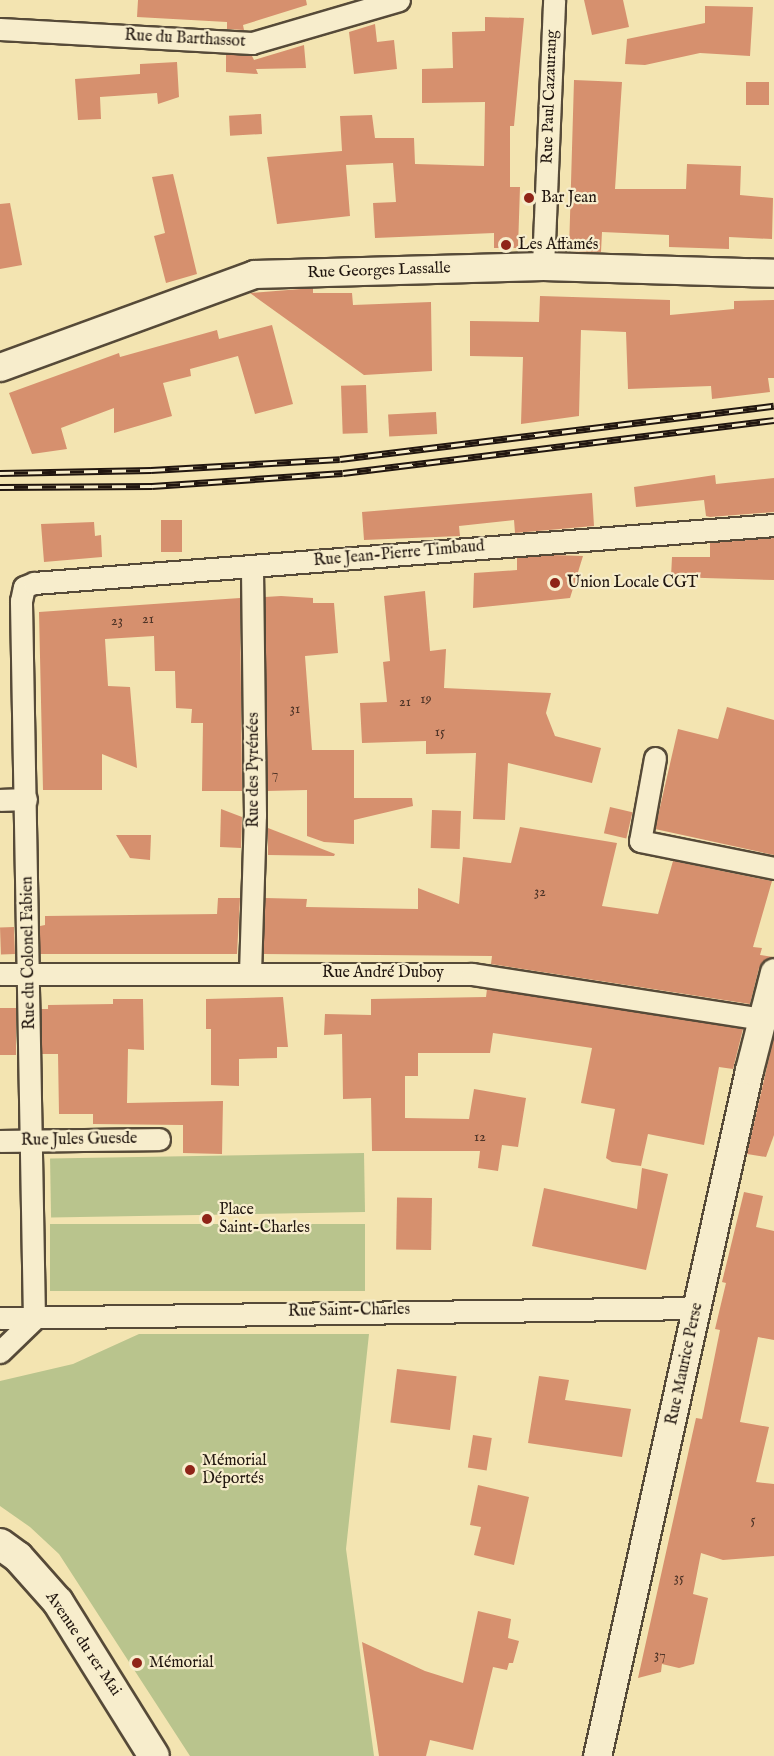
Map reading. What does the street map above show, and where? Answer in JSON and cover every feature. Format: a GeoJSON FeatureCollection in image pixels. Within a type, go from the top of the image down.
{"type":"FeatureCollection","features":[{"type":"Feature","properties":{"kind":"main road","name":"Avenue du 1er Mai"},"geometry":{"type":"LineString","coordinates":[[0,1544],[18,1557],[58,1602],[154,1756]]}},
{"type":"Feature","properties":{"kind":"street","name":"Rue du Barthassot"},"geometry":{"type":"LineString","coordinates":[[0,29],[252,43],[399,0]]}},
{"type":"Feature","properties":{"kind":"street","name":"Rue Paul Cazaurang"},"geometry":{"type":"LineString","coordinates":[[543,266],[554,0]]}},
{"type":"Feature","properties":{"kind":"street","name":"Rue Georges Lassalle"},"geometry":{"type":"LineString","coordinates":[[0,367],[254,274],[543,266],[774,273]]}},
{"type":"Feature","properties":{"kind":"street","name":"Rue Jean-Pierre Timbaud"},"geometry":{"type":"LineString","coordinates":[[24,587],[34,583],[774,525]]}},
{"type":"Feature","properties":{"kind":"street","name":"Rue des Pyrénées"},"geometry":{"type":"LineString","coordinates":[[250,973],[255,815],[252,566]]}},
{"type":"Feature","properties":{"kind":"street","name":"Rue du Colonel Fabien"},"geometry":{"type":"LineString","coordinates":[[24,587],[21,601],[34,1318]]}},
{"type":"Feature","properties":{"kind":"street"},"geometry":{"type":"LineString","coordinates":[[655,758],[640,841],[774,868]]}},
{"type":"Feature","properties":{"kind":"street"},"geometry":{"type":"LineString","coordinates":[[0,800],[26,799]]}},
{"type":"Feature","properties":{"kind":"street","name":"Rue Maurice Perse"},"geometry":{"type":"LineString","coordinates":[[597,1756],[774,972]]}},
{"type":"Feature","properties":{"kind":"street","name":"Rue André Duboy"},"geometry":{"type":"LineString","coordinates":[[0,974],[472,974],[763,1019]]}},
{"type":"Feature","properties":{"kind":"street","name":"Rue Jules Guesde"},"geometry":{"type":"LineString","coordinates":[[0,1141],[159,1138]]}},
{"type":"Feature","properties":{"kind":"street","name":"Rue Saint-Charles"},"geometry":{"type":"LineString","coordinates":[[0,1318],[152,1313],[697,1308]]}},
{"type":"Feature","properties":{"kind":"street"},"geometry":{"type":"LineString","coordinates":[[0,1352],[34,1318]]}},
{"type":"Feature","properties":{"kind":"green space"},"geometry":{"type":"Polygon","coordinates":[[[364,1153],[365,1212],[51,1217],[50,1158],[364,1153]]]}},
{"type":"Feature","properties":{"kind":"green space"},"geometry":{"type":"Polygon","coordinates":[[[50,1224],[365,1224],[365,1291],[50,1291],[50,1224]]]}},
{"type":"Feature","properties":{"kind":"green space"},"geometry":{"type":"Polygon","coordinates":[[[139,1334],[369,1334],[346,1549],[374,1756],[190,1756],[59,1554],[30,1527],[0,1506],[0,1381],[73,1364],[139,1334]]]}},
{"type":"Feature","properties":{"kind":"building"},"geometry":{"type":"Polygon","coordinates":[[[138,0],[306,0],[307,5],[243,25],[244,30],[227,29],[227,22],[137,17],[138,0]]]}},
{"type":"Feature","properties":{"kind":"building"},"geometry":{"type":"Polygon","coordinates":[[[584,0],[623,0],[629,27],[592,35],[584,0]]]}},
{"type":"Feature","properties":{"kind":"building"},"geometry":{"type":"Polygon","coordinates":[[[705,6],[753,7],[750,56],[700,53],[645,65],[625,64],[627,39],[705,23],[705,6]]]}},
{"type":"Feature","properties":{"kind":"building"},"geometry":{"type":"Polygon","coordinates":[[[485,17],[524,18],[514,126],[510,126],[510,187],[520,187],[518,248],[494,248],[494,233],[375,238],[373,203],[396,202],[393,163],[346,165],[350,216],[277,224],[267,157],[342,151],[340,116],[372,115],[375,138],[414,138],[415,164],[484,166],[485,102],[422,103],[422,69],[453,68],[452,32],[485,31],[485,17]]]}},
{"type":"Feature","properties":{"kind":"building"},"geometry":{"type":"Polygon","coordinates":[[[375,24],[377,42],[394,40],[397,69],[354,74],[349,32],[375,24]]]}},
{"type":"Feature","properties":{"kind":"building"},"geometry":{"type":"Polygon","coordinates":[[[304,45],[306,68],[256,69],[258,74],[226,72],[226,54],[252,56],[254,60],[304,45]]]}},
{"type":"Feature","properties":{"kind":"building"},"geometry":{"type":"Polygon","coordinates":[[[177,62],[179,97],[158,104],[157,93],[100,97],[101,119],[78,120],[75,79],[140,74],[140,64],[177,62]]]}},
{"type":"Feature","properties":{"kind":"building"},"geometry":{"type":"Polygon","coordinates":[[[574,80],[622,82],[615,189],[686,189],[687,164],[741,166],[740,195],[773,198],[772,239],[729,237],[729,249],[669,247],[669,235],[602,232],[601,252],[569,251],[574,80]]]}},
{"type":"Feature","properties":{"kind":"building"},"geometry":{"type":"Polygon","coordinates":[[[746,82],[769,82],[769,105],[746,105],[746,82]]]}},
{"type":"Feature","properties":{"kind":"building"},"geometry":{"type":"Polygon","coordinates":[[[261,114],[262,134],[230,136],[229,116],[261,114]]]}},
{"type":"Feature","properties":{"kind":"building"},"geometry":{"type":"Polygon","coordinates":[[[173,174],[197,274],[166,283],[154,236],[165,233],[152,177],[173,174]]]}},
{"type":"Feature","properties":{"kind":"building"},"geometry":{"type":"Polygon","coordinates":[[[10,203],[22,265],[0,269],[0,204],[10,203]]]}},
{"type":"Feature","properties":{"kind":"building"},"geometry":{"type":"Polygon","coordinates":[[[313,288],[313,293],[352,293],[353,305],[431,302],[432,371],[364,375],[250,293],[313,288]]]}},
{"type":"Feature","properties":{"kind":"building"},"geometry":{"type":"Polygon","coordinates":[[[540,296],[670,300],[670,315],[734,309],[734,301],[774,300],[774,378],[768,378],[770,392],[712,399],[711,386],[628,389],[626,332],[581,330],[579,416],[521,424],[523,357],[470,356],[470,321],[539,322],[540,296]]]}},
{"type":"Feature","properties":{"kind":"building"},"geometry":{"type":"Polygon","coordinates":[[[272,325],[293,404],[255,414],[238,356],[190,369],[191,376],[163,383],[172,416],[114,433],[114,408],[61,428],[67,449],[32,454],[9,393],[119,353],[120,357],[217,330],[219,339],[272,325]]]}},
{"type":"Feature","properties":{"kind":"building"},"geometry":{"type":"Polygon","coordinates":[[[366,385],[368,433],[343,434],[341,386],[366,385]]]}},
{"type":"Feature","properties":{"kind":"building"},"geometry":{"type":"Polygon","coordinates":[[[436,412],[437,434],[389,436],[388,415],[436,412]]]}},
{"type":"Feature","properties":{"kind":"building"},"geometry":{"type":"Polygon","coordinates":[[[715,475],[716,484],[774,478],[774,512],[710,517],[706,516],[704,500],[636,507],[634,487],[715,475]]]}},
{"type":"Feature","properties":{"kind":"building"},"geometry":{"type":"Polygon","coordinates":[[[592,493],[594,526],[515,533],[514,520],[459,526],[460,536],[364,540],[362,512],[592,493]]]}},
{"type":"Feature","properties":{"kind":"building"},"geometry":{"type":"Polygon","coordinates":[[[161,520],[182,520],[182,552],[161,552],[161,520]]]}},
{"type":"Feature","properties":{"kind":"building"},"geometry":{"type":"Polygon","coordinates":[[[94,522],[95,536],[101,535],[102,557],[44,562],[41,524],[94,522]]]}},
{"type":"Feature","properties":{"kind":"building"},"geometry":{"type":"Polygon","coordinates":[[[774,538],[774,580],[671,577],[672,557],[710,557],[710,543],[774,538]]]}},
{"type":"Feature","properties":{"kind":"building"},"geometry":{"type":"Polygon","coordinates":[[[553,555],[583,556],[570,598],[473,608],[474,573],[517,570],[517,558],[553,555]]]}},
{"type":"Feature","properties":{"kind":"building"},"geometry":{"type":"Polygon","coordinates":[[[425,591],[430,651],[446,649],[444,688],[551,693],[546,713],[555,736],[601,748],[592,783],[508,763],[505,820],[473,819],[476,753],[426,754],[426,741],[362,743],[360,703],[387,702],[383,662],[390,661],[384,596],[425,591]]]}},
{"type":"Feature","properties":{"kind":"building"},"geometry":{"type":"Polygon","coordinates":[[[265,597],[313,598],[313,603],[334,603],[338,653],[305,656],[312,750],[354,750],[354,798],[412,798],[413,806],[354,820],[354,844],[324,842],[307,836],[307,790],[267,791],[265,597]]]}},
{"type":"Feature","properties":{"kind":"building"},"geometry":{"type":"Polygon","coordinates":[[[240,598],[242,791],[202,791],[203,723],[191,723],[192,709],[176,708],[175,671],[155,671],[154,636],[105,639],[108,686],[130,687],[137,768],[102,754],[102,790],[43,790],[39,612],[240,598]]]}},
{"type":"Feature","properties":{"kind":"building"},"geometry":{"type":"Polygon","coordinates":[[[727,707],[774,720],[774,855],[655,829],[678,729],[718,739],[727,707]]]}},
{"type":"Feature","properties":{"kind":"building"},"geometry":{"type":"Polygon","coordinates":[[[610,807],[632,812],[626,838],[604,833],[610,807]]]}},
{"type":"Feature","properties":{"kind":"building"},"geometry":{"type":"Polygon","coordinates":[[[221,809],[242,817],[241,848],[220,847],[221,809]]]}},
{"type":"Feature","properties":{"kind":"building"},"geometry":{"type":"Polygon","coordinates":[[[432,810],[461,811],[460,849],[431,848],[432,810]]]}},
{"type":"Feature","properties":{"kind":"building"},"geometry":{"type":"Polygon","coordinates":[[[520,827],[617,843],[602,906],[658,914],[673,861],[772,881],[753,947],[762,948],[760,955],[773,957],[759,968],[750,1004],[491,964],[492,956],[263,954],[265,898],[307,899],[306,907],[418,909],[418,888],[459,904],[463,857],[511,863],[520,827]]]}},
{"type":"Feature","properties":{"kind":"building"},"geometry":{"type":"Polygon","coordinates":[[[268,828],[335,854],[334,856],[268,855],[268,828]]]}},
{"type":"Feature","properties":{"kind":"building"},"geometry":{"type":"Polygon","coordinates":[[[116,835],[151,835],[150,860],[130,858],[116,835]]]}},
{"type":"Feature","properties":{"kind":"building"},"geometry":{"type":"Polygon","coordinates":[[[218,898],[240,898],[237,954],[40,954],[40,926],[45,925],[45,916],[217,914],[218,898]]]}},
{"type":"Feature","properties":{"kind":"building"},"geometry":{"type":"Polygon","coordinates":[[[0,927],[14,927],[15,954],[1,954],[0,927]]]}},
{"type":"Feature","properties":{"kind":"building"},"geometry":{"type":"Polygon","coordinates":[[[487,989],[743,1029],[733,1069],[719,1067],[704,1145],[648,1134],[641,1166],[612,1162],[606,1158],[615,1109],[581,1103],[592,1048],[493,1033],[490,1053],[418,1053],[418,1076],[405,1076],[405,1118],[469,1119],[474,1089],[526,1098],[518,1147],[502,1145],[498,1171],[478,1168],[480,1151],[372,1151],[371,1098],[343,1099],[342,1034],[324,1035],[325,1014],[371,1015],[371,999],[486,997],[487,989]]]}},
{"type":"Feature","properties":{"kind":"building"},"geometry":{"type":"Polygon","coordinates":[[[283,997],[288,1047],[277,1047],[277,1058],[239,1059],[239,1086],[211,1085],[211,1029],[206,1029],[206,999],[283,997]]]}},
{"type":"Feature","properties":{"kind":"building"},"geometry":{"type":"Polygon","coordinates":[[[113,999],[143,999],[144,1050],[128,1049],[127,1103],[223,1101],[222,1154],[183,1153],[183,1125],[93,1124],[93,1114],[59,1114],[58,1054],[42,1054],[41,1009],[48,1009],[48,1005],[113,1004],[113,999]]]}},
{"type":"Feature","properties":{"kind":"building"},"geometry":{"type":"Polygon","coordinates":[[[0,1008],[16,1008],[16,1055],[0,1055],[0,1008]]]}},
{"type":"Feature","properties":{"kind":"building"},"geometry":{"type":"Polygon","coordinates":[[[774,1036],[774,1135],[766,1157],[747,1154],[774,1036]]]}},
{"type":"Feature","properties":{"kind":"building"},"geometry":{"type":"Polygon","coordinates":[[[642,1168],[668,1174],[646,1270],[532,1246],[544,1188],[637,1209],[642,1168]]]}},
{"type":"Feature","properties":{"kind":"building"},"geometry":{"type":"Polygon","coordinates":[[[744,1192],[763,1196],[756,1227],[774,1231],[774,1340],[758,1337],[740,1422],[769,1427],[756,1482],[774,1484],[774,1556],[723,1560],[701,1553],[693,1594],[708,1598],[694,1664],[679,1668],[662,1664],[661,1672],[638,1678],[696,1418],[702,1419],[720,1330],[715,1329],[726,1283],[722,1282],[744,1192]]]}},
{"type":"Feature","properties":{"kind":"building"},"geometry":{"type":"Polygon","coordinates":[[[397,1197],[432,1198],[431,1250],[396,1249],[397,1197]]]}},
{"type":"Feature","properties":{"kind":"building"},"geometry":{"type":"Polygon","coordinates":[[[397,1369],[457,1376],[450,1430],[390,1423],[397,1369]]]}},
{"type":"Feature","properties":{"kind":"building"},"geometry":{"type":"Polygon","coordinates":[[[539,1376],[569,1380],[565,1400],[631,1409],[622,1457],[528,1443],[539,1376]]]}},
{"type":"Feature","properties":{"kind":"building"},"geometry":{"type":"Polygon","coordinates":[[[473,1435],[492,1438],[487,1471],[468,1468],[473,1435]]]}},
{"type":"Feature","properties":{"kind":"building"},"geometry":{"type":"Polygon","coordinates":[[[478,1485],[529,1497],[514,1565],[474,1555],[481,1527],[470,1525],[478,1485]]]}},
{"type":"Feature","properties":{"kind":"building"},"geometry":{"type":"Polygon","coordinates":[[[478,1611],[511,1619],[508,1638],[519,1641],[513,1663],[509,1663],[507,1670],[493,1667],[473,1750],[430,1740],[426,1756],[379,1756],[362,1642],[425,1671],[463,1683],[478,1611]]]}},
{"type":"Feature","properties":{"kind":"railway"},"geometry":{"type":"LineString","coordinates":[[0,473],[151,470],[340,459],[774,406]]}},
{"type":"Feature","properties":{"kind":"railway"},"geometry":{"type":"LineString","coordinates":[[0,487],[152,486],[343,473],[774,420]]}},
{"type":"Feature","properties":{"kind":"place","name":"Bar Jean"},"geometry":{"type":"Point","coordinates":[529,198]}},
{"type":"Feature","properties":{"kind":"place","name":"Les Affamés"},"geometry":{"type":"Point","coordinates":[506,245]}},
{"type":"Feature","properties":{"kind":"place","name":"Union Locale CGT"},"geometry":{"type":"Point","coordinates":[555,583]}},
{"type":"Feature","properties":{"kind":"place","name":"Place Saint-Charles"},"geometry":{"type":"Point","coordinates":[207,1219]}},
{"type":"Feature","properties":{"kind":"place","name":"Mémorial Déportés"},"geometry":{"type":"Point","coordinates":[190,1470]}},
{"type":"Feature","properties":{"kind":"place","name":"Mémorial"},"geometry":{"type":"Point","coordinates":[137,1663]}}]}
